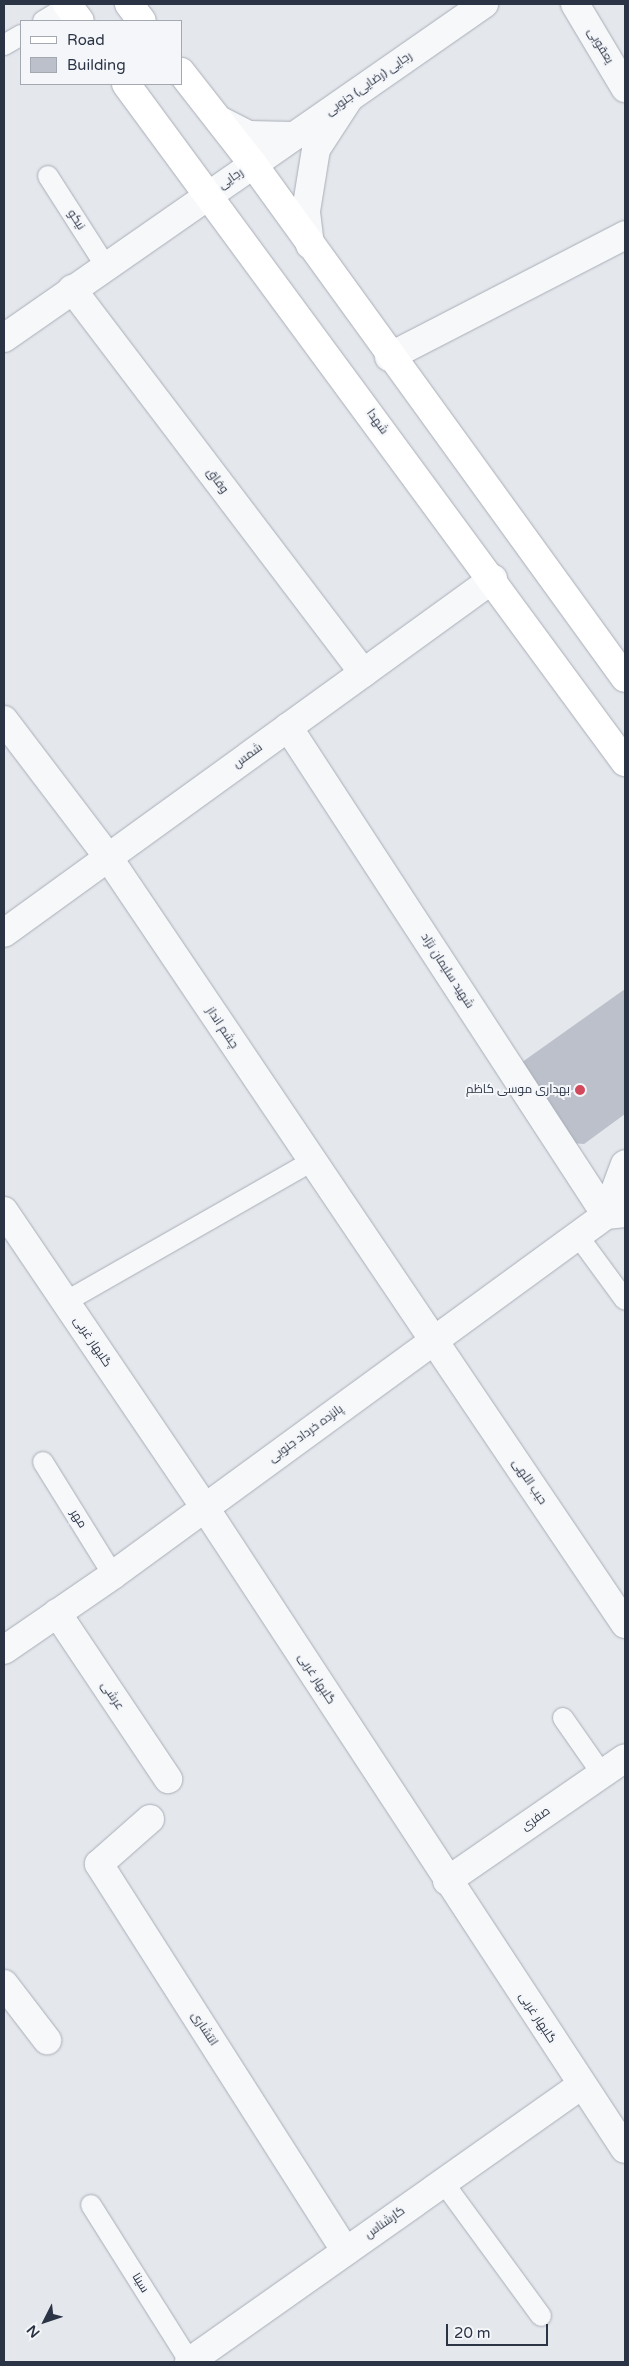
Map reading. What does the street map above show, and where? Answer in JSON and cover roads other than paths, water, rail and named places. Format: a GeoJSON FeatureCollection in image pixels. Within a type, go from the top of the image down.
{"type":"FeatureCollection","features":[{"type":"Feature","properties":{"kind":"main road"},"geometry":{"type":"LineString","coordinates":[[129,4],[141,20]]}},
{"type":"Feature","properties":{"kind":"main road"},"geometry":{"type":"LineString","coordinates":[[182,73],[253,164],[389,356],[624,673]]}},
{"type":"Feature","properties":{"kind":"main road","name":"شهدا"},"geometry":{"type":"LineString","coordinates":[[127,85],[493,579],[625,762]]}},
{"type":"Feature","properties":{"kind":"street","name":"رجایی (رضایی) جنوبی"},"geometry":{"type":"LineString","coordinates":[[253,164],[484,4]]}},
{"type":"Feature","properties":{"kind":"street","name":"یعقوبی"},"geometry":{"type":"LineString","coordinates":[[575,4],[625,88]]}},
{"type":"Feature","properties":{"kind":"street"},"geometry":{"type":"LineString","coordinates":[[310,245],[306,212],[316,150],[351,96]]}},
{"type":"Feature","properties":{"kind":"street"},"geometry":{"type":"LineString","coordinates":[[219,120],[248,134],[294,136]]}},
{"type":"Feature","properties":{"kind":"street","name":"رجایی"},"geometry":{"type":"LineString","coordinates":[[209,195],[253,164]]}},
{"type":"Feature","properties":{"kind":"street"},"geometry":{"type":"LineString","coordinates":[[4,338],[105,264],[209,195]]}},
{"type":"Feature","properties":{"kind":"street"},"geometry":{"type":"LineString","coordinates":[[389,356],[625,235]]}},
{"type":"Feature","properties":{"kind":"street","name":"وفاق"},"geometry":{"type":"LineString","coordinates":[[72,289],[363,673]]}},
{"type":"Feature","properties":{"kind":"street","name":"شمس"},"geometry":{"type":"LineString","coordinates":[[4,933],[493,579]]}},
{"type":"Feature","properties":{"kind":"street","name":"چشم انداز"},"geometry":{"type":"LineString","coordinates":[[4,720],[108,857],[433,1341]]}},
{"type":"Feature","properties":{"kind":"street","name":"شهید سلیمان نژاد"},"geometry":{"type":"LineString","coordinates":[[288,728],[616,1214]]}},
{"type":"Feature","properties":{"kind":"street"},"geometry":{"type":"LineString","coordinates":[[616,1214],[625,1164]]}},
{"type":"Feature","properties":{"kind":"street","name":"گلبهار غربی"},"geometry":{"type":"LineString","coordinates":[[4,1210],[205,1508],[625,2149]]}},
{"type":"Feature","properties":{"kind":"street","name":"پانزده خرداد جنوبی"},"geometry":{"type":"LineString","coordinates":[[4,1650],[113,1575],[578,1236],[616,1214]]}},
{"type":"Feature","properties":{"kind":"street","name":"حیب اللهی"},"geometry":{"type":"LineString","coordinates":[[433,1341],[625,1624]]}},
{"type":"Feature","properties":{"kind":"street","name":"عرشی"},"geometry":{"type":"LineString","coordinates":[[57,1613],[168,1779]]}},
{"type":"Feature","properties":{"kind":"street","name":"صفری"},"geometry":{"type":"LineString","coordinates":[[447,1880],[625,1758]]}},
{"type":"Feature","properties":{"kind":"street","name":"انتشاری"},"geometry":{"type":"LineString","coordinates":[[150,1819],[99,1864],[346,2251]]}},
{"type":"Feature","properties":{"kind":"street"},"geometry":{"type":"LineString","coordinates":[[4,1984],[47,2040]]}},
{"type":"Feature","properties":{"kind":"street","name":"کارشناس"},"geometry":{"type":"LineString","coordinates":[[190,2362],[219,2354],[346,2251],[581,2084]]}},
{"type":"Feature","properties":{"kind":"lane"},"geometry":{"type":"LineString","coordinates":[[46,20],[72,10]]}},
{"type":"Feature","properties":{"kind":"lane"},"geometry":{"type":"LineString","coordinates":[[4,45],[20,35]]}},
{"type":"Feature","properties":{"kind":"lane","name":"نیکو"},"geometry":{"type":"LineString","coordinates":[[48,176],[105,264]]}},
{"type":"Feature","properties":{"kind":"lane"},"geometry":{"type":"LineString","coordinates":[[65,1302],[312,1161]]}},
{"type":"Feature","properties":{"kind":"lane"},"geometry":{"type":"LineString","coordinates":[[578,1236],[625,1300]]}},
{"type":"Feature","properties":{"kind":"lane","name":"مهر"},"geometry":{"type":"LineString","coordinates":[[43,1462],[113,1575]]}},
{"type":"Feature","properties":{"kind":"lane"},"geometry":{"type":"LineString","coordinates":[[563,1718],[602,1774]]}},
{"type":"Feature","properties":{"kind":"lane"},"geometry":{"type":"LineString","coordinates":[[443,2182],[541,2316]]}},
{"type":"Feature","properties":{"kind":"lane","name":"سینا"},"geometry":{"type":"LineString","coordinates":[[91,2205],[190,2362]]}},
{"type":"Feature","properties":{"kind":"place","name":"بهداری موسی کاظم"},"geometry":{"type":"Point","coordinates":[580,1090]}}]}
